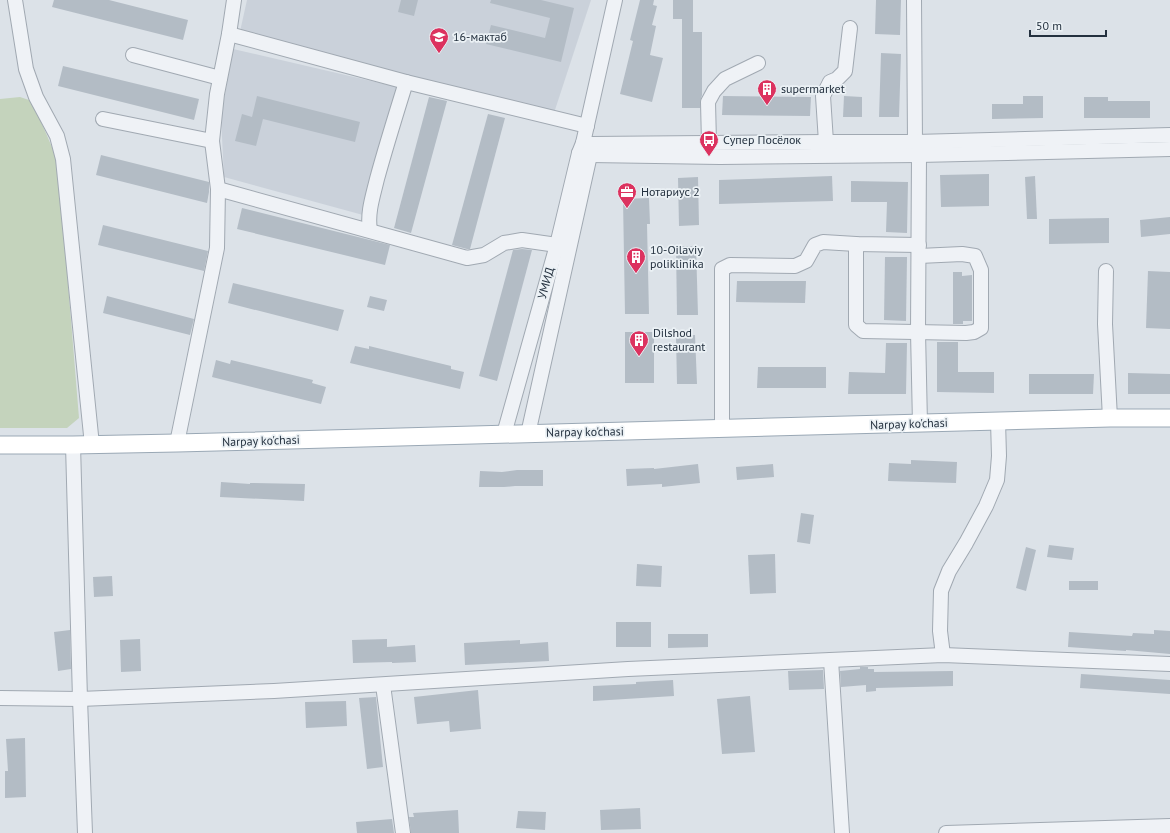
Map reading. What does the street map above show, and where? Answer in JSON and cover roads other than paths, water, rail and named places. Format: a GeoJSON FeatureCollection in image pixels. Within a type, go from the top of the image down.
{"type":"FeatureCollection","features":[{"type":"Feature","properties":{"kind":"main road","name":"Narpay ko'chasi"},"geometry":{"type":"LineString","coordinates":[[0,445],[92,445],[1110,418],[1170,418]]}},
{"type":"Feature","properties":{"kind":"street"},"geometry":{"type":"LineString","coordinates":[[15,0],[26,68],[36,97],[57,136],[64,159],[92,445]]}},
{"type":"Feature","properties":{"kind":"street"},"geometry":{"type":"LineString","coordinates":[[178,443],[217,248],[218,189],[212,141],[217,94],[234,0]]}},
{"type":"Feature","properties":{"kind":"street","name":"УМИД"},"geometry":{"type":"LineString","coordinates":[[528,434],[616,0]]}},
{"type":"Feature","properties":{"kind":"street"},"geometry":{"type":"LineString","coordinates":[[914,0],[919,251],[918,332],[920,424]]}},
{"type":"Feature","properties":{"kind":"street"},"geometry":{"type":"LineString","coordinates":[[826,142],[823,96],[830,82],[837,79],[845,71],[850,28]]}},
{"type":"Feature","properties":{"kind":"street"},"geometry":{"type":"LineString","coordinates":[[229,34],[406,82],[586,142],[720,157],[917,149],[1170,135]]}},
{"type":"Feature","properties":{"kind":"street"},"geometry":{"type":"LineString","coordinates":[[133,55],[220,78]]}},
{"type":"Feature","properties":{"kind":"street"},"geometry":{"type":"LineString","coordinates":[[709,143],[708,102],[714,91],[725,79],[758,63]]}},
{"type":"Feature","properties":{"kind":"street"},"geometry":{"type":"LineString","coordinates":[[370,230],[368,221],[369,209],[384,150],[406,82]]}},
{"type":"Feature","properties":{"kind":"street"},"geometry":{"type":"LineString","coordinates":[[103,119],[212,141]]}},
{"type":"Feature","properties":{"kind":"street"},"geometry":{"type":"LineString","coordinates":[[586,142],[826,142],[917,149],[1170,149]]}},
{"type":"Feature","properties":{"kind":"street","name":"УМИД"},"geometry":{"type":"LineString","coordinates":[[504,434],[586,142]]}},
{"type":"Feature","properties":{"kind":"street"},"geometry":{"type":"LineString","coordinates":[[218,189],[467,258],[484,255],[504,243],[522,240],[557,245]]}},
{"type":"Feature","properties":{"kind":"street"},"geometry":{"type":"LineString","coordinates":[[722,429],[722,269],[730,265],[795,266],[806,261],[816,245],[823,242],[856,244],[975,256],[981,270],[981,328],[974,332],[966,333],[863,332],[856,325],[856,244]]}},
{"type":"Feature","properties":{"kind":"street"},"geometry":{"type":"LineString","coordinates":[[1106,271],[1105,324],[1110,418]]}},
{"type":"Feature","properties":{"kind":"street"},"geometry":{"type":"LineString","coordinates":[[943,655],[940,631],[941,591],[949,571],[986,506],[997,480],[999,456],[998,421]]}},
{"type":"Feature","properties":{"kind":"street"},"geometry":{"type":"LineString","coordinates":[[73,445],[85,833]]}},
{"type":"Feature","properties":{"kind":"street"},"geometry":{"type":"LineString","coordinates":[[0,698],[80,699],[274,691],[628,669],[943,655],[1170,664]]}},
{"type":"Feature","properties":{"kind":"street"},"geometry":{"type":"LineString","coordinates":[[831,660],[842,833]]}},
{"type":"Feature","properties":{"kind":"street"},"geometry":{"type":"LineString","coordinates":[[383,685],[403,833]]}},
{"type":"Feature","properties":{"kind":"street"},"geometry":{"type":"LineString","coordinates":[[946,833],[1170,826]]}},
{"type":"Feature","properties":{"kind":"place","name":"16-мактаб"},"geometry":{"type":"Point","coordinates":[439,54]}},
{"type":"Feature","properties":{"kind":"place","name":"supermarket"},"geometry":{"type":"Point","coordinates":[767,106]}},
{"type":"Feature","properties":{"kind":"place","name":"Супер Посёлок"},"geometry":{"type":"Point","coordinates":[709,157]}},
{"type":"Feature","properties":{"kind":"place","name":"Нотариус 2"},"geometry":{"type":"Point","coordinates":[627,209]}},
{"type":"Feature","properties":{"kind":"place","name":"10-Oilaviy poliklinika"},"geometry":{"type":"Point","coordinates":[636,274]}},
{"type":"Feature","properties":{"kind":"place","name":"Dilshod restaurant"},"geometry":{"type":"Point","coordinates":[639,357]}}]}
